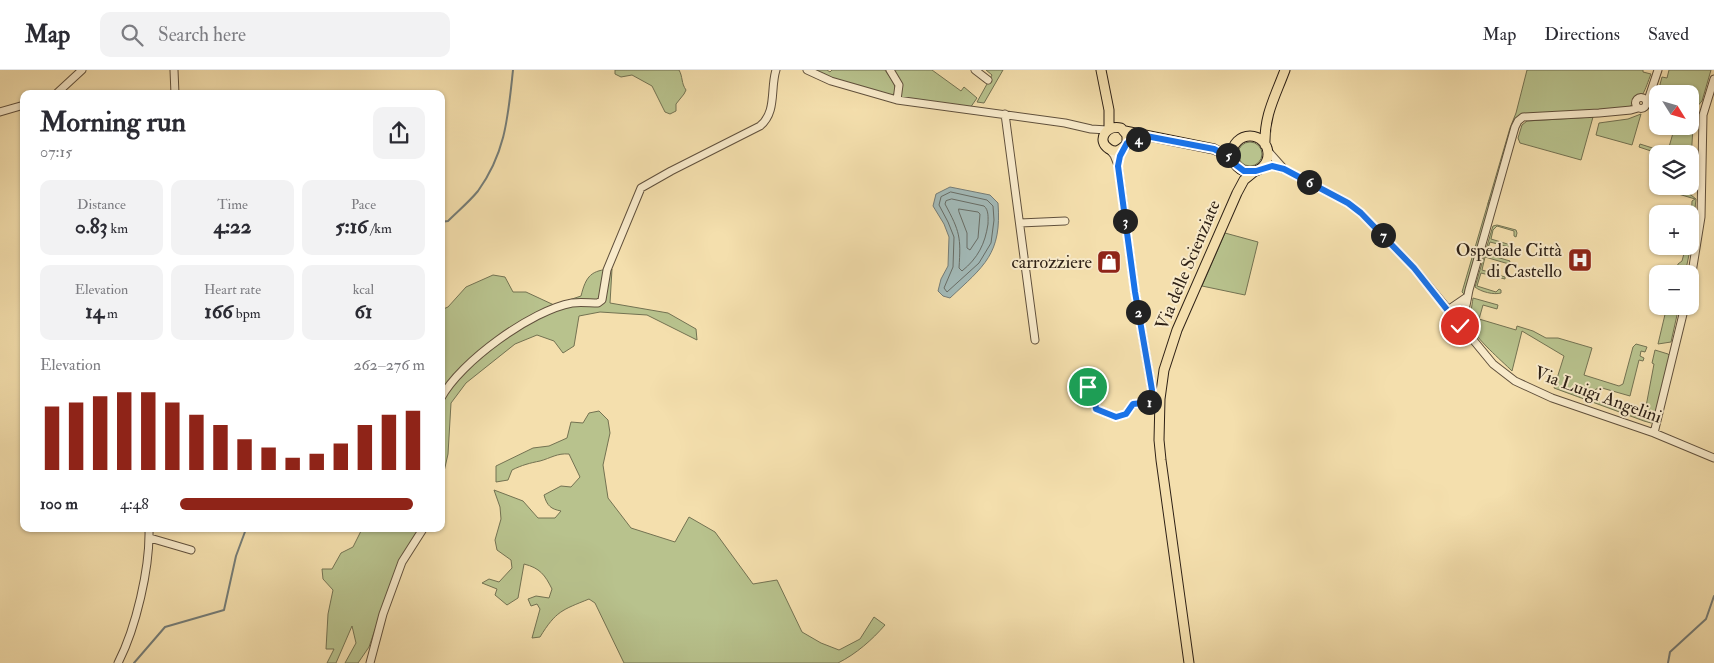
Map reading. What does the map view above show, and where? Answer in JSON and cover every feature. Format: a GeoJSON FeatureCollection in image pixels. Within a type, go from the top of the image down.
{"type":"FeatureCollection","features":[{"type":"Feature","properties":{"kind":"main road"},"geometry":{"type":"LineString","coordinates":[[1101,70],[1109,110],[1108,129],[1103,139],[1104,143],[1109,150],[1116,151],[1146,136]]}},
{"type":"Feature","properties":{"kind":"main road"},"geometry":{"type":"LineString","coordinates":[[1108,129],[1115,126],[1146,136],[1214,149],[1244,171],[1258,170],[1266,161],[1265,128],[1267,118],[1285,70]]}},
{"type":"Feature","properties":{"kind":"main road"},"geometry":{"type":"LineString","coordinates":[[1109,110],[1128,139],[1125,146]]}},
{"type":"Feature","properties":{"kind":"main road"},"geometry":{"type":"LineString","coordinates":[[1214,149],[1236,143],[1259,128],[1267,118]]}},
{"type":"Feature","properties":{"kind":"main road"},"geometry":{"type":"LineString","coordinates":[[1246,137],[1257,138],[1266,148]]}},
{"type":"Feature","properties":{"kind":"main road"},"geometry":{"type":"LineString","coordinates":[[1234,162],[1233,150],[1236,143]]}},
{"type":"Feature","properties":{"kind":"main road","name":"Via delle Scienziate"},"geometry":{"type":"LineString","coordinates":[[1234,162],[1239,179],[1236,193]]}},
{"type":"Feature","properties":{"kind":"main road","name":"Via delle Scienziate"},"geometry":{"type":"LineString","coordinates":[[1189,663],[1166,508],[1159,440],[1160,399],[1167,362],[1177,330],[1236,193],[1244,180],[1258,170]]}},
{"type":"Feature","properties":{"kind":"street"},"geometry":{"type":"LineString","coordinates":[[60,90],[82,70]]}},
{"type":"Feature","properties":{"kind":"street"},"geometry":{"type":"LineString","coordinates":[[174,70],[175,90]]}},
{"type":"Feature","properties":{"kind":"street"},"geometry":{"type":"LineString","coordinates":[[445,393],[458,376],[498,339],[526,322],[562,306],[573,303],[598,303],[602,300],[610,261],[640,188],[760,126],[767,120],[770,113],[776,70]]}},
{"type":"Feature","properties":{"kind":"street"},"geometry":{"type":"LineString","coordinates":[[808,70],[831,81],[897,100],[1066,123],[1091,129],[1108,129]]}},
{"type":"Feature","properties":{"kind":"street"},"geometry":{"type":"LineString","coordinates":[[890,70],[899,85],[897,100]]}},
{"type":"Feature","properties":{"kind":"street"},"geometry":{"type":"LineString","coordinates":[[975,70],[988,80]]}},
{"type":"Feature","properties":{"kind":"street"},"geometry":{"type":"LineString","coordinates":[[1457,322],[1464,313],[1518,121],[1523,117],[1622,111],[1637,106],[1643,108],[1658,70]]}},
{"type":"Feature","properties":{"kind":"street"},"geometry":{"type":"LineString","coordinates":[[1694,265],[1702,217],[1703,115],[1714,79]]}},
{"type":"Feature","properties":{"kind":"street"},"geometry":{"type":"LineString","coordinates":[[0,112],[20,106]]}},
{"type":"Feature","properties":{"kind":"street"},"geometry":{"type":"LineString","coordinates":[[1005,114],[1034,340]]}},
{"type":"Feature","properties":{"kind":"street"},"geometry":{"type":"LineString","coordinates":[[1091,129],[1103,139]]}},
{"type":"Feature","properties":{"kind":"street"},"geometry":{"type":"LineString","coordinates":[[1118,166],[1125,146]]}},
{"type":"Feature","properties":{"kind":"street","name":"Via Luigi Angelini"},"geometry":{"type":"LineString","coordinates":[[1266,148],[1284,169]]}},
{"type":"Feature","properties":{"kind":"street"},"geometry":{"type":"LineString","coordinates":[[1088,387],[1097,390],[1099,393],[1099,397],[1095,402],[1096,409],[1116,417],[1126,414],[1133,404],[1151,402],[1152,390],[1135,292],[1118,166],[1109,150]]}},
{"type":"Feature","properties":{"kind":"street","name":"Via Luigi Angelini"},"geometry":{"type":"LineString","coordinates":[[1258,170],[1272,166],[1284,169],[1348,203],[1361,213],[1414,268],[1493,364],[1515,381],[1552,398],[1654,433],[1714,458]]}},
{"type":"Feature","properties":{"kind":"street"},"geometry":{"type":"LineString","coordinates":[[1020,223],[1065,222]]}},
{"type":"Feature","properties":{"kind":"street"},"geometry":{"type":"LineString","coordinates":[[1448,310],[1467,298]]}},
{"type":"Feature","properties":{"kind":"street"},"geometry":{"type":"LineString","coordinates":[[1654,433],[1683,315]]}},
{"type":"Feature","properties":{"kind":"street"},"geometry":{"type":"LineString","coordinates":[[118,663],[131,633],[145,569],[150,532]]}},
{"type":"Feature","properties":{"kind":"street"},"geometry":{"type":"LineString","coordinates":[[370,663],[383,614],[402,562],[421,532]]}},
{"type":"Feature","properties":{"kind":"street"},"geometry":{"type":"LineString","coordinates":[[150,538],[191,550]]}},
{"type":"Feature","properties":{"kind":"green space"},"geometry":{"type":"Polygon","coordinates":[[[615,70],[679,70],[686,90],[676,104],[676,111],[670,114],[665,112],[652,86],[632,75],[621,77],[615,74],[615,70]]]}},
{"type":"Feature","properties":{"kind":"green space"},"geometry":{"type":"Polygon","coordinates":[[[811,70],[827,70],[830,72],[832,70],[885,70],[893,82],[895,91],[894,94],[889,96],[835,81],[811,70]]]}},
{"type":"Feature","properties":{"kind":"green space"},"geometry":{"type":"Polygon","coordinates":[[[892,70],[932,70],[961,91],[964,87],[977,98],[970,108],[900,97],[892,70]]]}},
{"type":"Feature","properties":{"kind":"green space"},"geometry":{"type":"Polygon","coordinates":[[[986,70],[1003,70],[984,103],[977,102],[992,75],[986,70]]]}},
{"type":"Feature","properties":{"kind":"green space"},"geometry":{"type":"Polygon","coordinates":[[[1527,70],[1643,70],[1643,72],[1651,74],[1640,99],[1626,108],[1522,114],[1491,200],[1489,200],[1488,204],[1490,205],[1464,294],[1462,292],[1510,128],[1516,113],[1527,70]]]}},
{"type":"Feature","properties":{"kind":"green space"},"geometry":{"type":"Polygon","coordinates":[[[1669,70],[1711,70],[1702,101],[1699,104],[1699,85],[1660,85],[1662,77],[1667,78],[1669,70]]]}},
{"type":"Feature","properties":{"kind":"green space"},"geometry":{"type":"Polygon","coordinates":[[[1641,114],[1632,145],[1596,135],[1599,123],[1628,119],[1641,114]]]}},
{"type":"Feature","properties":{"kind":"green space"},"geometry":{"type":"Polygon","coordinates":[[[1593,117],[1581,160],[1520,143],[1518,138],[1522,125],[1527,121],[1593,117]]]}},
{"type":"Feature","properties":{"kind":"green space"},"geometry":{"type":"Polygon","coordinates":[[[1672,135],[1692,135],[1692,145],[1670,145],[1672,135]]]}},
{"type":"Feature","properties":{"kind":"green space"},"geometry":{"type":"Polygon","coordinates":[[[1250,142],[1259,145],[1262,154],[1259,163],[1250,166],[1241,163],[1238,154],[1241,145],[1250,142]]]}},
{"type":"Feature","properties":{"kind":"green space"},"geometry":{"type":"Polygon","coordinates":[[[1640,144],[1649,147],[1649,150],[1639,147],[1640,144]]]}},
{"type":"Feature","properties":{"kind":"green space"},"geometry":{"type":"Polygon","coordinates":[[[1682,195],[1691,195],[1696,199],[1695,205],[1692,205],[1692,201],[1695,199],[1682,195]]]}},
{"type":"Feature","properties":{"kind":"green space"},"geometry":{"type":"Polygon","coordinates":[[[1497,225],[1516,230],[1517,233],[1516,237],[1514,236],[1514,231],[1497,226],[1493,230],[1491,239],[1514,246],[1513,248],[1490,242],[1486,254],[1510,261],[1509,264],[1485,257],[1482,270],[1505,277],[1505,279],[1481,273],[1477,286],[1496,292],[1499,289],[1501,290],[1501,293],[1495,294],[1484,292],[1475,287],[1493,226],[1497,225]]]}},
{"type":"Feature","properties":{"kind":"green space"},"geometry":{"type":"Polygon","coordinates":[[[1225,233],[1258,242],[1245,295],[1202,286],[1225,233]]]}},
{"type":"Feature","properties":{"kind":"green space"},"geometry":{"type":"Polygon","coordinates":[[[1684,255],[1689,255],[1687,265],[1678,265],[1682,261],[1684,255]]]}},
{"type":"Feature","properties":{"kind":"green space"},"geometry":{"type":"Polygon","coordinates":[[[612,269],[610,303],[668,313],[696,329],[697,340],[647,315],[600,312],[579,316],[574,346],[563,353],[554,341],[537,335],[515,344],[466,383],[451,403],[448,454],[445,467],[445,308],[466,287],[493,275],[505,277],[513,292],[526,292],[554,305],[581,296],[590,275],[612,269]]]}},
{"type":"Feature","properties":{"kind":"green space"},"geometry":{"type":"Polygon","coordinates":[[[1473,298],[1498,305],[1497,309],[1483,305],[1479,319],[1516,330],[1517,326],[1546,338],[1558,338],[1592,348],[1584,375],[1619,386],[1623,384],[1633,347],[1636,344],[1647,347],[1645,352],[1641,351],[1640,356],[1644,358],[1643,361],[1639,360],[1630,396],[1602,388],[1596,389],[1593,395],[1593,399],[1644,417],[1655,350],[1668,354],[1670,356],[1655,421],[1651,423],[1644,421],[1554,388],[1564,356],[1522,331],[1512,371],[1483,343],[1471,326],[1473,298]]]}},
{"type":"Feature","properties":{"kind":"green space"},"geometry":{"type":"Polygon","coordinates":[[[1665,315],[1677,315],[1671,342],[1658,344],[1665,315]]]}},
{"type":"Feature","properties":{"kind":"green space"},"geometry":{"type":"Polygon","coordinates":[[[599,411],[608,420],[610,433],[603,465],[608,498],[631,528],[675,542],[689,517],[715,532],[753,584],[777,580],[802,632],[821,643],[839,650],[860,639],[874,617],[885,625],[863,646],[838,663],[624,663],[595,603],[589,599],[560,612],[540,637],[532,638],[540,609],[537,604],[531,606],[528,599],[536,596],[549,598],[552,589],[541,573],[524,564],[518,598],[507,605],[495,595],[497,589],[482,583],[489,579],[499,582],[512,568],[511,560],[497,550],[495,540],[501,519],[500,507],[494,490],[523,501],[538,518],[555,518],[561,511],[550,506],[544,495],[561,486],[571,487],[580,477],[569,454],[557,455],[529,463],[512,470],[508,480],[496,482],[496,466],[533,448],[549,446],[567,438],[571,422],[583,423],[589,413],[599,411]]]}},
{"type":"Feature","properties":{"kind":"green space"},"geometry":{"type":"Polygon","coordinates":[[[360,532],[421,532],[417,534],[398,563],[369,647],[358,663],[345,663],[356,643],[352,626],[336,663],[327,663],[334,649],[326,649],[328,614],[333,590],[323,579],[322,569],[332,569],[341,553],[353,547],[360,532]]]}},
{"type":"Feature","properties":{"kind":"water"},"geometry":{"type":"Polygon","coordinates":[[[950,187],[990,195],[998,203],[998,220],[994,247],[988,258],[950,298],[943,296],[938,291],[941,279],[948,266],[949,237],[944,224],[933,206],[936,194],[950,187]]]}},
{"type":"Feature","properties":{"kind":"waterway"},"geometry":{"type":"LineString","coordinates":[[445,221],[448,221],[475,195],[495,162],[507,118],[513,70]]}},
{"type":"Feature","properties":{"kind":"waterway"},"geometry":{"type":"LineString","coordinates":[[134,663],[165,627],[224,610],[236,556],[245,532]]}},
{"type":"Feature","properties":{"kind":"waterway"},"geometry":{"type":"LineString","coordinates":[[1668,663],[1670,652],[1706,619],[1714,596]]}},
{"type":"Feature","properties":{"kind":"place","name":"Ospedale Città di Castello"},"geometry":{"type":"Point","coordinates":[1580,260]}},
{"type":"Feature","properties":{"kind":"place","name":"carrozziere"},"geometry":{"type":"Point","coordinates":[1109,262]}},
{"type":"Feature","properties":{"kind":"route"},"geometry":{"type":"LineString","coordinates":[[1088,387],[1097,390],[1099,393],[1094,406],[1096,409],[1116,417],[1126,414],[1133,404],[1151,402],[1152,390],[1135,292],[1118,166],[1120,156],[1127,143],[1146,136],[1214,149],[1233,159],[1236,165],[1244,171],[1256,171],[1272,166],[1284,169],[1348,203],[1361,213],[1414,268],[1460,326]]}}]}
